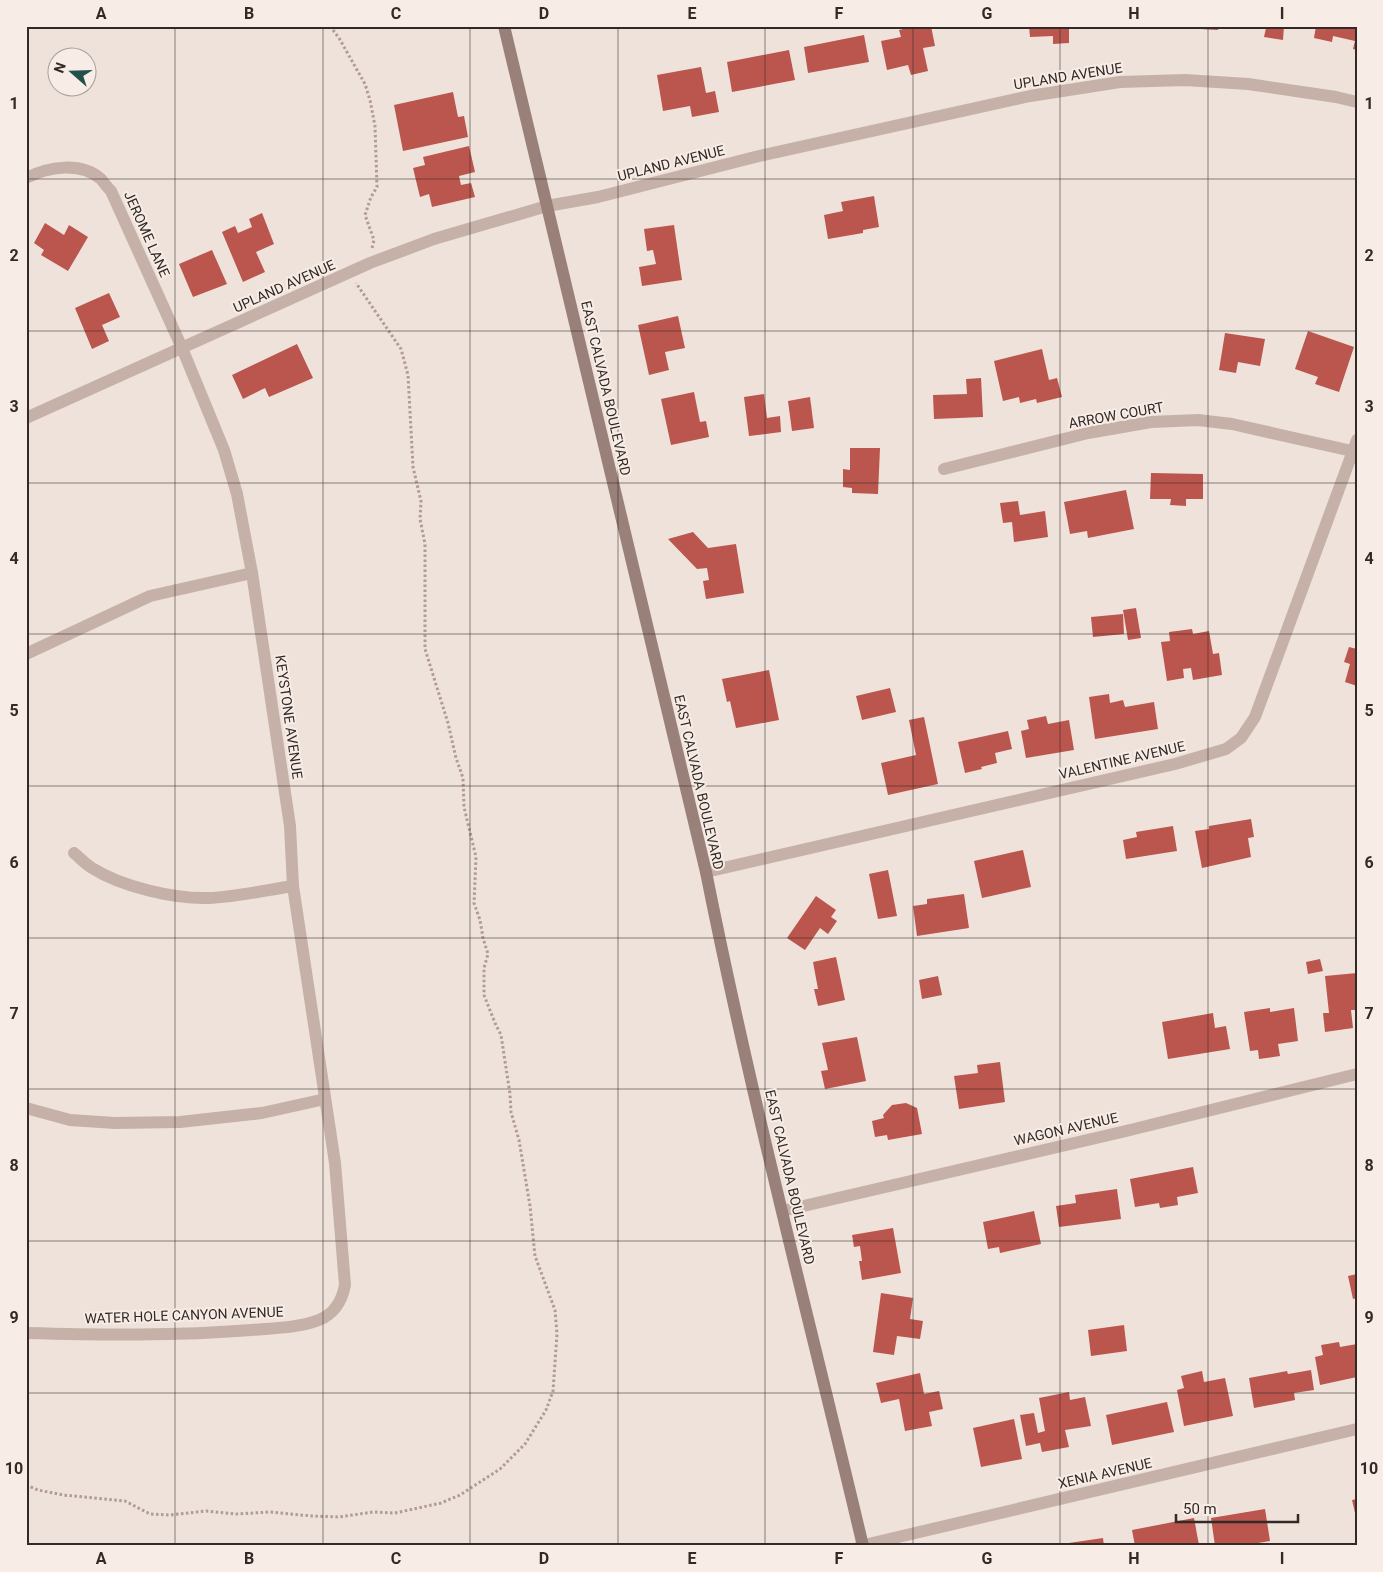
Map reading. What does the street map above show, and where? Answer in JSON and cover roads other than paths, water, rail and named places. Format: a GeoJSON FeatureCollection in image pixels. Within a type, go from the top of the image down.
{"type":"FeatureCollection","features":[{"type":"Feature","properties":{"kind":"main road","name":"EAST CALVADA BOULEVARD"},"geometry":{"type":"LineString","coordinates":[[504,26],[706,872],[721,950],[862,1545]]}},
{"type":"Feature","properties":{"kind":"street","name":"UPLAND AVENUE"},"geometry":{"type":"LineString","coordinates":[[26,418],[370,263],[434,239],[547,206],[598,197],[760,156],[1030,96],[1120,82],[1185,80],[1248,84],[1336,96],[1357,102]]}},
{"type":"Feature","properties":{"kind":"street","name":"JEROME LANE"},"geometry":{"type":"LineString","coordinates":[[26,178],[54,168],[70,167],[100,178],[111,191],[182,348]]}},
{"type":"Feature","properties":{"kind":"street","name":"KEYSTONE AVENUE"},"geometry":{"type":"LineString","coordinates":[[182,348],[224,450],[237,494],[252,573],[290,826],[293,886],[325,1099]]}},
{"type":"Feature","properties":{"kind":"street","name":"ARROW COURT"},"geometry":{"type":"LineString","coordinates":[[944,469],[1088,433],[1151,422],[1198,420],[1355,445]]}},
{"type":"Feature","properties":{"kind":"street","name":"VALENTINE AVENUE"},"geometry":{"type":"LineString","coordinates":[[706,872],[1175,764],[1226,749],[1241,738],[1255,717],[1355,445]]}},
{"type":"Feature","properties":{"kind":"street"},"geometry":{"type":"LineString","coordinates":[[26,654],[150,596],[252,573]]}},
{"type":"Feature","properties":{"kind":"street"},"geometry":{"type":"LineString","coordinates":[[74,853],[90,867],[105,875],[145,889],[177,897],[210,898],[293,886]]}},
{"type":"Feature","properties":{"kind":"street","name":"WAGON AVENUE"},"geometry":{"type":"LineString","coordinates":[[782,1211],[1126,1131],[1357,1074]]}},
{"type":"Feature","properties":{"kind":"street"},"geometry":{"type":"LineString","coordinates":[[26,1108],[70,1120],[115,1124],[180,1122],[262,1112],[325,1099]]}},
{"type":"Feature","properties":{"kind":"street","name":"WATER HOLE CANYON AVENUE"},"geometry":{"type":"LineString","coordinates":[[26,1333],[100,1335],[231,1332],[296,1326],[320,1320],[334,1310],[343,1296],[345,1285],[335,1163],[325,1099]]}},
{"type":"Feature","properties":{"kind":"street","name":"XENIA AVENUE"},"geometry":{"type":"LineString","coordinates":[[862,1545],[1357,1428]]}}]}
